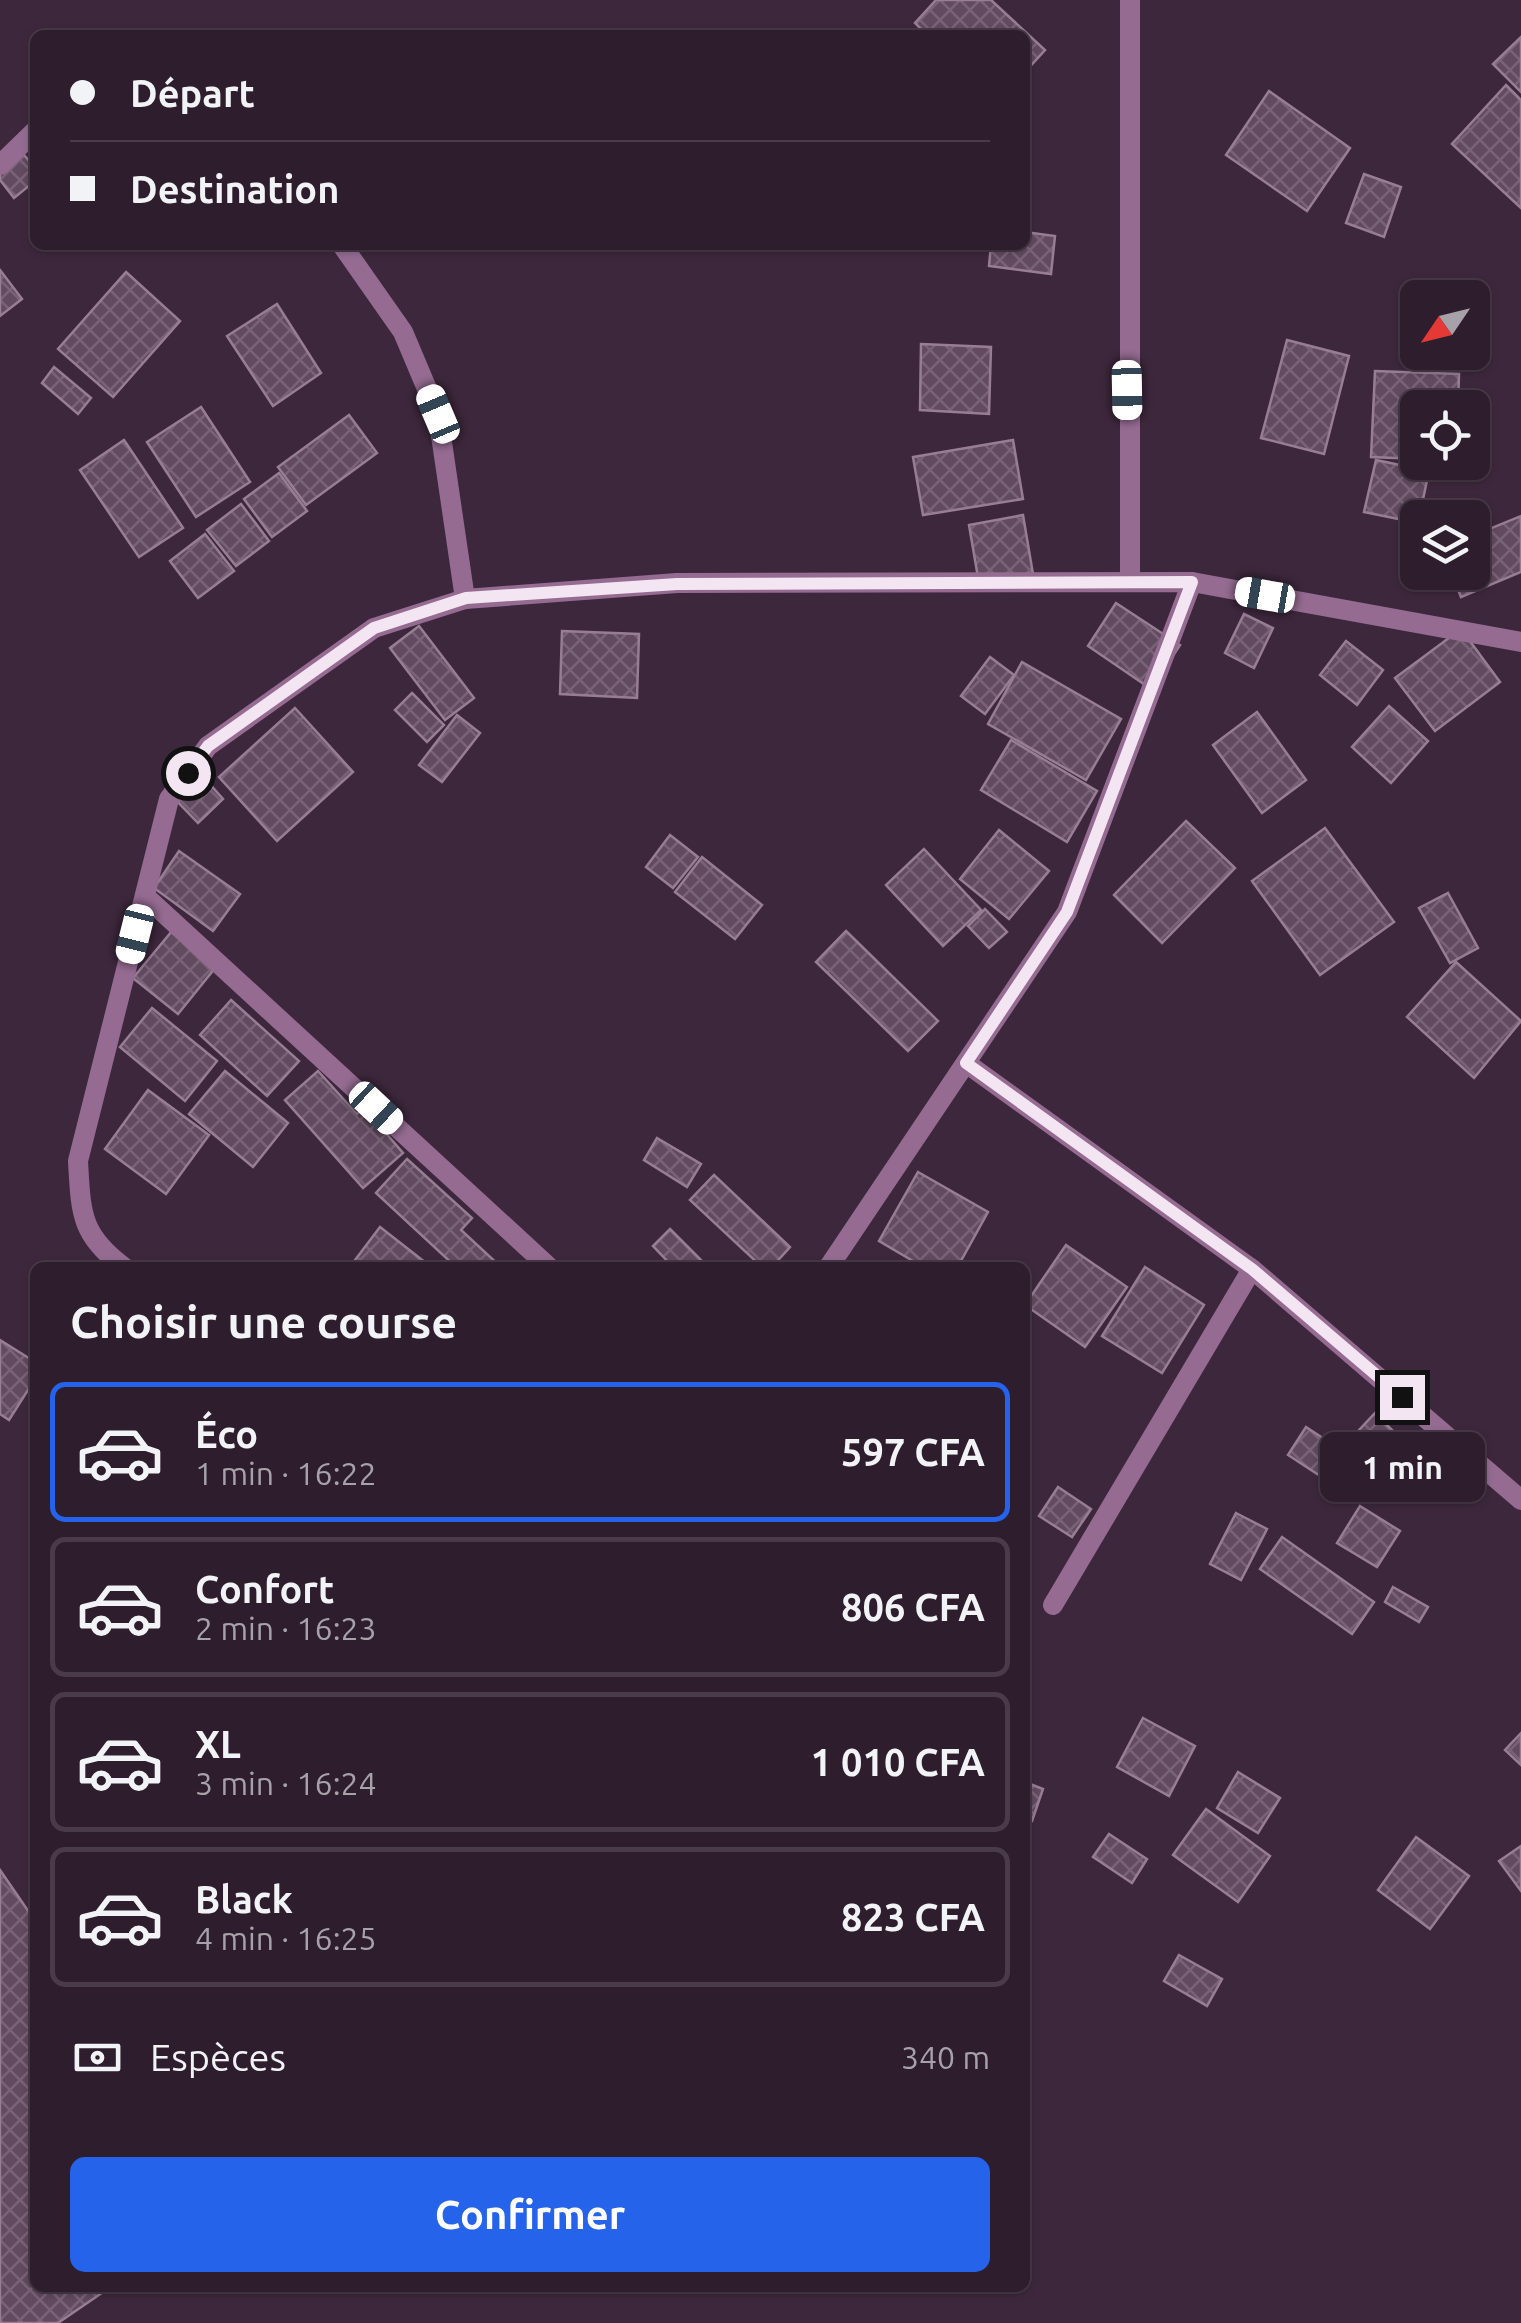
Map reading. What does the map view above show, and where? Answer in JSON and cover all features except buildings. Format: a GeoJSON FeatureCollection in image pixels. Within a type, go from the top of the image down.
{"type":"FeatureCollection","features":[{"type":"Feature","properties":{"kind":"street"},"geometry":{"type":"LineString","coordinates":[[1130,0],[1130,582]]}},
{"type":"Feature","properties":{"kind":"street"},"geometry":{"type":"LineString","coordinates":[[0,166],[30,135]]}},
{"type":"Feature","properties":{"kind":"street"},"geometry":{"type":"LineString","coordinates":[[346,250],[404,332],[438,414],[466,598]]}},
{"type":"Feature","properties":{"kind":"street"},"geometry":{"type":"LineString","coordinates":[[832,1262],[1067,912],[1192,582]]}},
{"type":"Feature","properties":{"kind":"street"},"geometry":{"type":"LineString","coordinates":[[117,1262],[102,1250],[81,1219],[78,1161],[169,799],[208,746],[374,628],[466,598],[677,584],[1192,582],[1521,642]]}},
{"type":"Feature","properties":{"kind":"street"},"geometry":{"type":"LineString","coordinates":[[144,896],[543,1262]]}},
{"type":"Feature","properties":{"kind":"street"},"geometry":{"type":"LineString","coordinates":[[966,1063],[1252,1269],[1521,1500]]}},
{"type":"Feature","properties":{"kind":"street"},"geometry":{"type":"LineString","coordinates":[[1053,1605],[1252,1269]]}},
{"type":"Feature","properties":{"kind":"route"},"geometry":{"type":"LineString","coordinates":[[188,773],[208,746],[374,628],[466,598],[677,584],[1192,582],[1067,912],[966,1063],[1252,1269],[1402,1397]]}}]}
